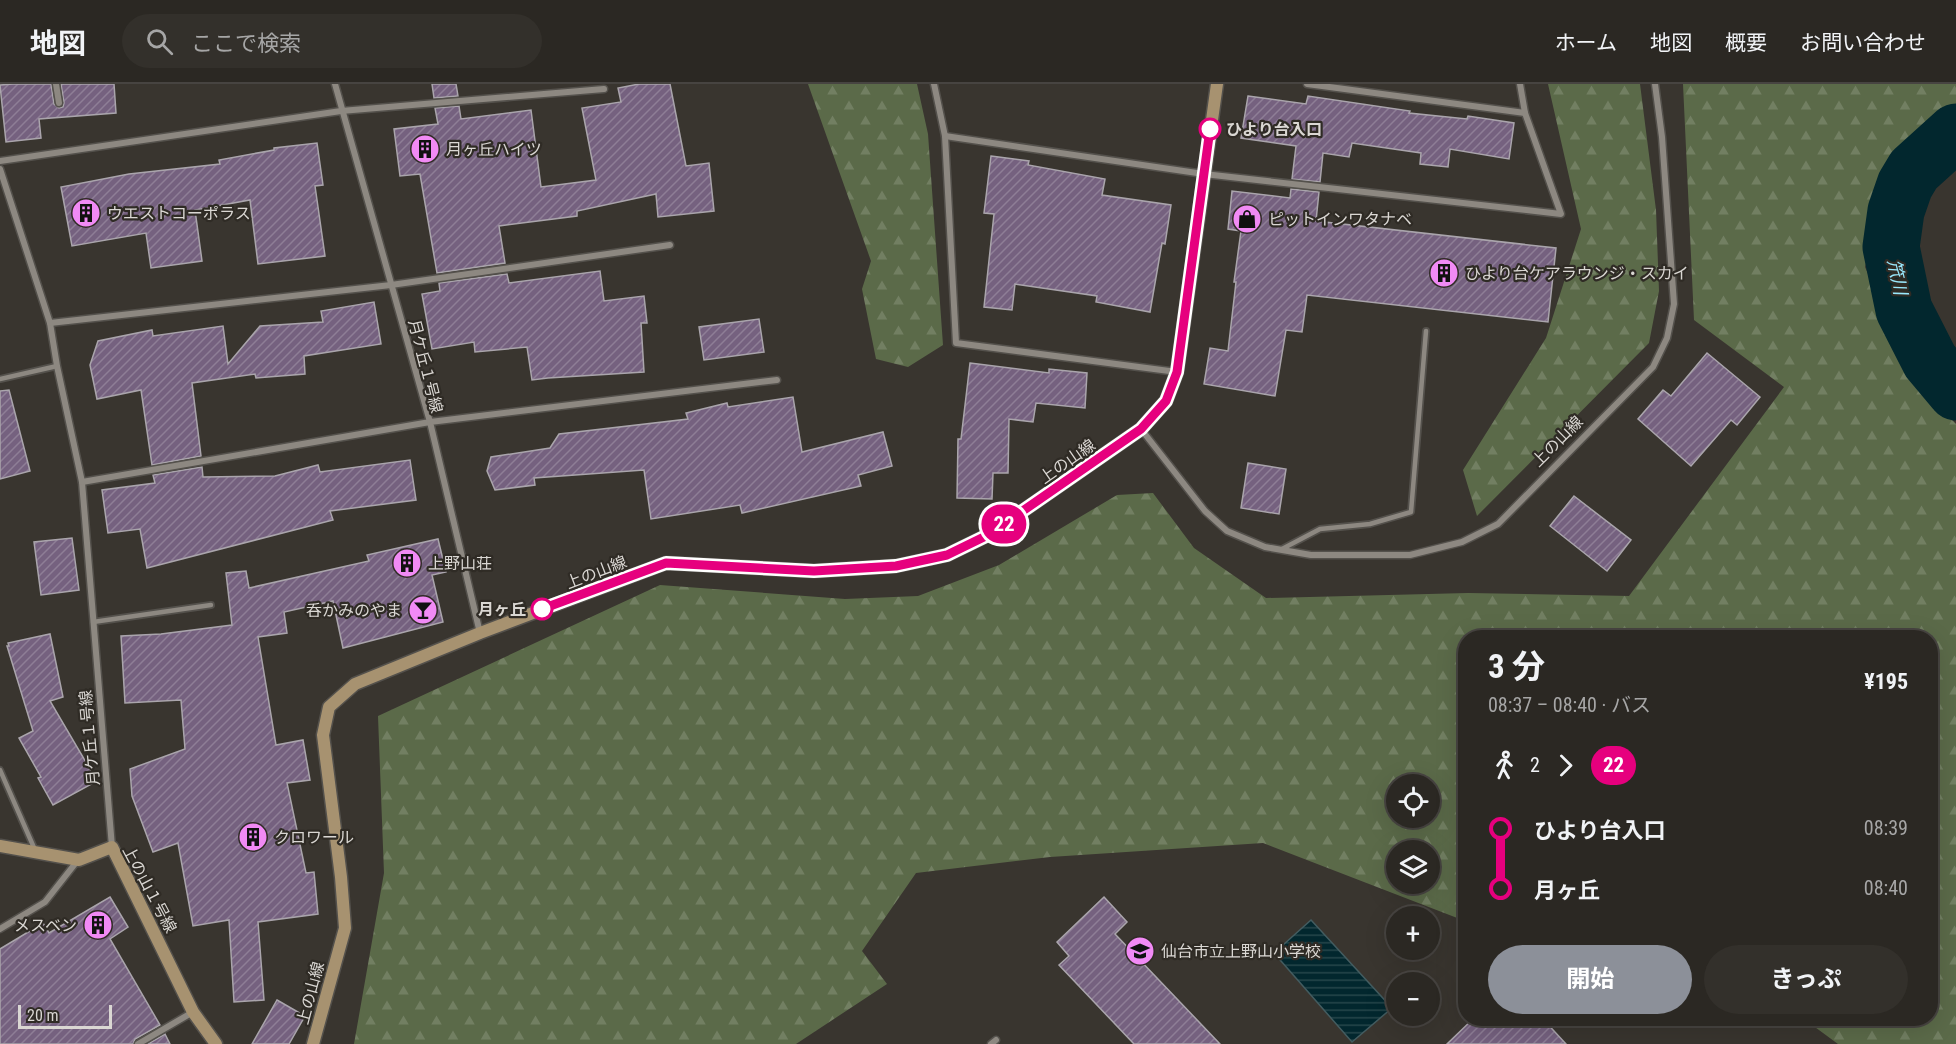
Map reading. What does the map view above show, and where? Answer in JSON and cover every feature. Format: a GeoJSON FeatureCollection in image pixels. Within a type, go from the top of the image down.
{"type":"FeatureCollection","features":[{"type":"Feature","properties":{"kind":"street"},"geometry":{"type":"LineString","coordinates":[[56,84],[59,103]]}},
{"type":"Feature","properties":{"kind":"street","name":"月ケ丘１号線"},"geometry":{"type":"LineString","coordinates":[[82,482],[430,422],[335,84]]}},
{"type":"Feature","properties":{"kind":"street"},"geometry":{"type":"LineString","coordinates":[[934,84],[945,136],[956,344],[1177,372]]}},
{"type":"Feature","properties":{"kind":"street"},"geometry":{"type":"LineString","coordinates":[[1141,429],[1166,401],[1177,372],[1217,84]]}},
{"type":"Feature","properties":{"kind":"street"},"geometry":{"type":"LineString","coordinates":[[1308,84],[1525,113]]}},
{"type":"Feature","properties":{"kind":"street"},"geometry":{"type":"LineString","coordinates":[[945,136],[1204,174],[1561,214],[1525,113],[1520,84]]}},
{"type":"Feature","properties":{"kind":"street","name":"上の山線"},"geometry":{"type":"LineString","coordinates":[[313,1044],[345,928],[341,877],[323,735],[329,707],[355,684],[480,633],[666,563],[814,571],[896,566],[947,555],[988,535],[1141,429],[1205,511],[1227,531],[1265,547],[1311,555],[1410,555],[1462,542],[1498,524],[1653,368],[1667,338],[1674,304],[1662,137],[1655,84]]}},
{"type":"Feature","properties":{"kind":"street"},"geometry":{"type":"LineString","coordinates":[[0,161],[341,111],[604,89]]}},
{"type":"Feature","properties":{"kind":"street","name":"月ケ丘１号線"},"geometry":{"type":"LineString","coordinates":[[0,170],[50,322],[82,482],[112,847]]}},
{"type":"Feature","properties":{"kind":"street"},"geometry":{"type":"LineString","coordinates":[[50,322],[391,285],[670,245]]}},
{"type":"Feature","properties":{"kind":"street"},"geometry":{"type":"LineString","coordinates":[[480,633],[430,422],[777,380]]}},
{"type":"Feature","properties":{"kind":"street"},"geometry":{"type":"LineString","coordinates":[[0,846],[79,860],[45,902],[0,929]]}},
{"type":"Feature","properties":{"kind":"street","name":"上の山１号線"},"geometry":{"type":"LineString","coordinates":[[79,860],[112,847],[194,1012],[216,1044]]}},
{"type":"Feature","properties":{"kind":"street"},"geometry":{"type":"LineString","coordinates":[[138,1044],[194,1012]]}},
{"type":"Feature","properties":{"kind":"lane"},"geometry":{"type":"LineString","coordinates":[[1282,549],[1320,529],[1370,524],[1411,512],[1426,332]]}},
{"type":"Feature","properties":{"kind":"lane"},"geometry":{"type":"LineString","coordinates":[[0,379],[57,366]]}},
{"type":"Feature","properties":{"kind":"lane"},"geometry":{"type":"LineString","coordinates":[[93,622],[211,605]]}},
{"type":"Feature","properties":{"kind":"lane"},"geometry":{"type":"LineString","coordinates":[[0,770],[36,852]]}},
{"type":"Feature","properties":{"kind":"green space"},"geometry":{"type":"Polygon","coordinates":[[[808,84],[917,84],[928,134],[943,345],[908,367],[876,359],[862,289],[871,261],[808,84]]]}},
{"type":"Feature","properties":{"kind":"green space"},"geometry":{"type":"Polygon","coordinates":[[[1548,84],[1640,84],[1656,210],[1659,291],[1649,343],[1477,516],[1463,470],[1546,338],[1581,229],[1548,84]]]}},
{"type":"Feature","properties":{"kind":"green space"},"geometry":{"type":"Polygon","coordinates":[[[1683,84],[1956,84],[1956,109],[1886,185],[1865,267],[1913,380],[1956,424],[1956,1044],[1838,1044],[1814,1026],[1938,1026],[1938,630],[1458,630],[1458,918],[1440,911],[1440,906],[1426,906],[1395,894],[1440,894],[1440,840],[1386,840],[1386,890],[1263,843],[1050,857],[916,873],[862,951],[887,984],[796,1044],[354,1044],[384,873],[378,716],[660,585],[845,599],[918,596],[999,565],[1117,495],[1153,493],[1194,548],[1266,598],[1468,593],[1629,596],[1784,387],[1694,320],[1683,84]]]}},
{"type":"Feature","properties":{"kind":"water"},"geometry":{"type":"Polygon","coordinates":[[[1311,920],[1386,1001],[1386,1013],[1352,1042],[1274,953],[1311,920]]]}},
{"type":"Feature","properties":{"kind":"building"},"geometry":{"type":"Polygon","coordinates":[[[51,84],[54,104],[59,108],[63,107],[64,103],[61,84],[114,84],[116,113],[39,119],[41,138],[6,142],[0,85],[51,84]]]}},
{"type":"Feature","properties":{"kind":"building"},"geometry":{"type":"Polygon","coordinates":[[[432,84],[456,84],[458,96],[434,98],[432,84]]]}},
{"type":"Feature","properties":{"kind":"building"},"geometry":{"type":"Polygon","coordinates":[[[639,84],[670,84],[686,166],[709,163],[714,211],[658,217],[656,194],[577,211],[577,216],[499,226],[505,263],[437,273],[420,174],[400,176],[394,129],[438,124],[435,108],[459,106],[461,119],[531,110],[541,187],[596,180],[582,108],[621,102],[618,88],[639,84]]]}},
{"type":"Feature","properties":{"kind":"building"},"geometry":{"type":"Polygon","coordinates":[[[1248,96],[1306,104],[1308,96],[1410,111],[1409,113],[1467,119],[1468,116],[1514,123],[1509,159],[1450,149],[1448,167],[1420,164],[1421,153],[1352,143],[1349,157],[1323,153],[1320,182],[1292,179],[1296,146],[1241,138],[1248,96]]]}},
{"type":"Feature","properties":{"kind":"building"},"geometry":{"type":"Polygon","coordinates":[[[317,143],[323,185],[315,186],[325,256],[258,264],[250,200],[195,210],[202,261],[151,268],[146,233],[72,246],[61,187],[129,174],[220,164],[219,160],[274,150],[274,148],[317,143]]]}},
{"type":"Feature","properties":{"kind":"building"},"geometry":{"type":"Polygon","coordinates":[[[991,156],[1029,161],[1028,165],[1105,179],[1102,195],[1171,205],[1150,312],[1096,302],[1097,296],[1015,284],[1012,310],[984,307],[994,214],[984,213],[991,156]]]}},
{"type":"Feature","properties":{"kind":"building"},"geometry":{"type":"Polygon","coordinates":[[[1291,189],[1319,192],[1316,221],[1556,248],[1548,322],[1307,295],[1302,332],[1286,330],[1275,396],[1204,384],[1210,348],[1228,351],[1241,231],[1228,229],[1232,191],[1290,198],[1291,189]]]}},
{"type":"Feature","properties":{"kind":"building"},"geometry":{"type":"Polygon","coordinates":[[[600,271],[604,301],[644,296],[647,323],[641,323],[644,372],[532,380],[527,347],[475,352],[474,342],[432,349],[422,294],[440,291],[439,283],[507,274],[509,283],[600,271]]]}},
{"type":"Feature","properties":{"kind":"building"},"geometry":{"type":"Polygon","coordinates":[[[374,302],[381,344],[304,356],[305,374],[256,378],[255,374],[192,383],[201,456],[152,465],[141,390],[97,399],[90,365],[98,341],[152,330],[153,336],[223,326],[228,364],[260,326],[323,322],[321,311],[374,302]]]}},
{"type":"Feature","properties":{"kind":"building"},"geometry":{"type":"Polygon","coordinates":[[[759,319],[764,352],[704,360],[699,327],[759,319]]]}},
{"type":"Feature","properties":{"kind":"building"},"geometry":{"type":"Polygon","coordinates":[[[1707,353],[1760,397],[1737,425],[1731,420],[1691,466],[1638,419],[1663,390],[1671,396],[1707,353]]]}},
{"type":"Feature","properties":{"kind":"building"},"geometry":{"type":"Polygon","coordinates":[[[970,363],[1049,373],[1049,369],[1087,373],[1085,408],[1036,403],[1033,422],[1009,419],[1008,473],[993,473],[992,499],[957,498],[958,439],[961,439],[970,363]]]}},
{"type":"Feature","properties":{"kind":"building"},"geometry":{"type":"Polygon","coordinates":[[[9,390],[30,471],[0,479],[0,391],[9,390]]]}},
{"type":"Feature","properties":{"kind":"building"},"geometry":{"type":"Polygon","coordinates":[[[793,397],[802,452],[883,432],[892,466],[858,475],[861,486],[742,513],[740,505],[651,519],[644,470],[534,478],[535,485],[495,490],[487,471],[491,457],[550,448],[559,434],[688,419],[686,413],[727,403],[728,407],[793,397]]]}},
{"type":"Feature","properties":{"kind":"building"},"geometry":{"type":"Polygon","coordinates":[[[410,460],[416,500],[330,511],[333,520],[147,568],[140,529],[108,533],[102,490],[155,483],[153,475],[202,467],[203,477],[275,476],[318,465],[320,472],[410,460]]]}},
{"type":"Feature","properties":{"kind":"building"},"geometry":{"type":"Polygon","coordinates":[[[1248,463],[1286,469],[1279,514],[1241,508],[1248,463]]]}},
{"type":"Feature","properties":{"kind":"building"},"geometry":{"type":"Polygon","coordinates":[[[1574,496],[1631,540],[1607,571],[1550,526],[1574,496]]]}},
{"type":"Feature","properties":{"kind":"building"},"geometry":{"type":"Polygon","coordinates":[[[72,538],[79,590],[41,595],[34,542],[72,538]]]}},
{"type":"Feature","properties":{"kind":"building"},"geometry":{"type":"Polygon","coordinates":[[[438,539],[446,572],[432,575],[443,622],[343,648],[333,601],[284,612],[287,633],[258,637],[276,745],[303,740],[310,780],[287,783],[306,873],[314,872],[318,914],[258,922],[264,1000],[234,1002],[229,920],[193,926],[178,843],[153,852],[132,796],[130,769],[185,749],[181,700],[125,703],[121,636],[161,634],[232,625],[226,573],[246,571],[249,588],[369,561],[367,555],[438,539]]]}},
{"type":"Feature","properties":{"kind":"building"},"geometry":{"type":"Polygon","coordinates":[[[50,634],[63,697],[50,701],[97,781],[53,805],[38,778],[41,777],[19,738],[33,731],[7,646],[9,646],[8,643],[50,634]]]}},
{"type":"Feature","properties":{"kind":"building"},"geometry":{"type":"Polygon","coordinates":[[[110,897],[128,927],[110,939],[160,1025],[135,1039],[133,1044],[0,1044],[0,949],[43,923],[49,933],[110,897]]]}},
{"type":"Feature","properties":{"kind":"building"},"geometry":{"type":"Polygon","coordinates":[[[1104,897],[1127,922],[1115,934],[1220,1044],[1134,1044],[1059,965],[1069,956],[1057,942],[1104,897]]]}},
{"type":"Feature","properties":{"kind":"building"},"geometry":{"type":"Polygon","coordinates":[[[277,1000],[305,1016],[289,1044],[252,1044],[277,1000]]]}},
{"type":"Feature","properties":{"kind":"building"},"geometry":{"type":"Polygon","coordinates":[[[1466,1026],[1549,1026],[1566,1044],[1447,1044],[1466,1026]]]}},
{"type":"Feature","properties":{"kind":"building"},"geometry":{"type":"Polygon","coordinates":[[[165,1034],[170,1044],[148,1044],[165,1034]]]}},
{"type":"Feature","properties":{"kind":"waterway","name":"笊川"},"geometry":{"type":"LineString","coordinates":[[1956,132],[1914,170],[1905,185],[1896,211],[1891,247],[1904,310],[1930,361],[1956,392]]}},
{"type":"Feature","properties":{"kind":"bus line","name":"22"},"geometry":{"type":"LineString","coordinates":[[542,609],[666,563],[814,571],[896,566],[947,555],[988,535],[1097,461],[1141,429],[1166,401],[1177,372],[1210,129]]}},
{"type":"Feature","properties":{"kind":"place","name":"ひより台入口"},"geometry":{"type":"Point","coordinates":[1210,129]}},
{"type":"Feature","properties":{"kind":"place","name":"月ヶ丘ハイツ"},"geometry":{"type":"Point","coordinates":[425,149]}},
{"type":"Feature","properties":{"kind":"place","name":"ウエストコーポラス"},"geometry":{"type":"Point","coordinates":[86,213]}},
{"type":"Feature","properties":{"kind":"place","name":"ピットインワタナベ"},"geometry":{"type":"Point","coordinates":[1247,219]}},
{"type":"Feature","properties":{"kind":"place","name":"ひより台ケアラウンジ・スカイ"},"geometry":{"type":"Point","coordinates":[1444,273]}},
{"type":"Feature","properties":{"kind":"place","name":"上野山荘"},"geometry":{"type":"Point","coordinates":[407,563]}},
{"type":"Feature","properties":{"kind":"place","name":"月ヶ丘"},"geometry":{"type":"Point","coordinates":[542,609]}},
{"type":"Feature","properties":{"kind":"place","name":"呑かみのやま"},"geometry":{"type":"Point","coordinates":[423,610]}},
{"type":"Feature","properties":{"kind":"place","name":"クロワール"},"geometry":{"type":"Point","coordinates":[253,837]}},
{"type":"Feature","properties":{"kind":"place","name":"メスベン"},"geometry":{"type":"Point","coordinates":[98,925]}},
{"type":"Feature","properties":{"kind":"place","name":"仙台市立上野山小学校"},"geometry":{"type":"Point","coordinates":[1140,951]}}]}
